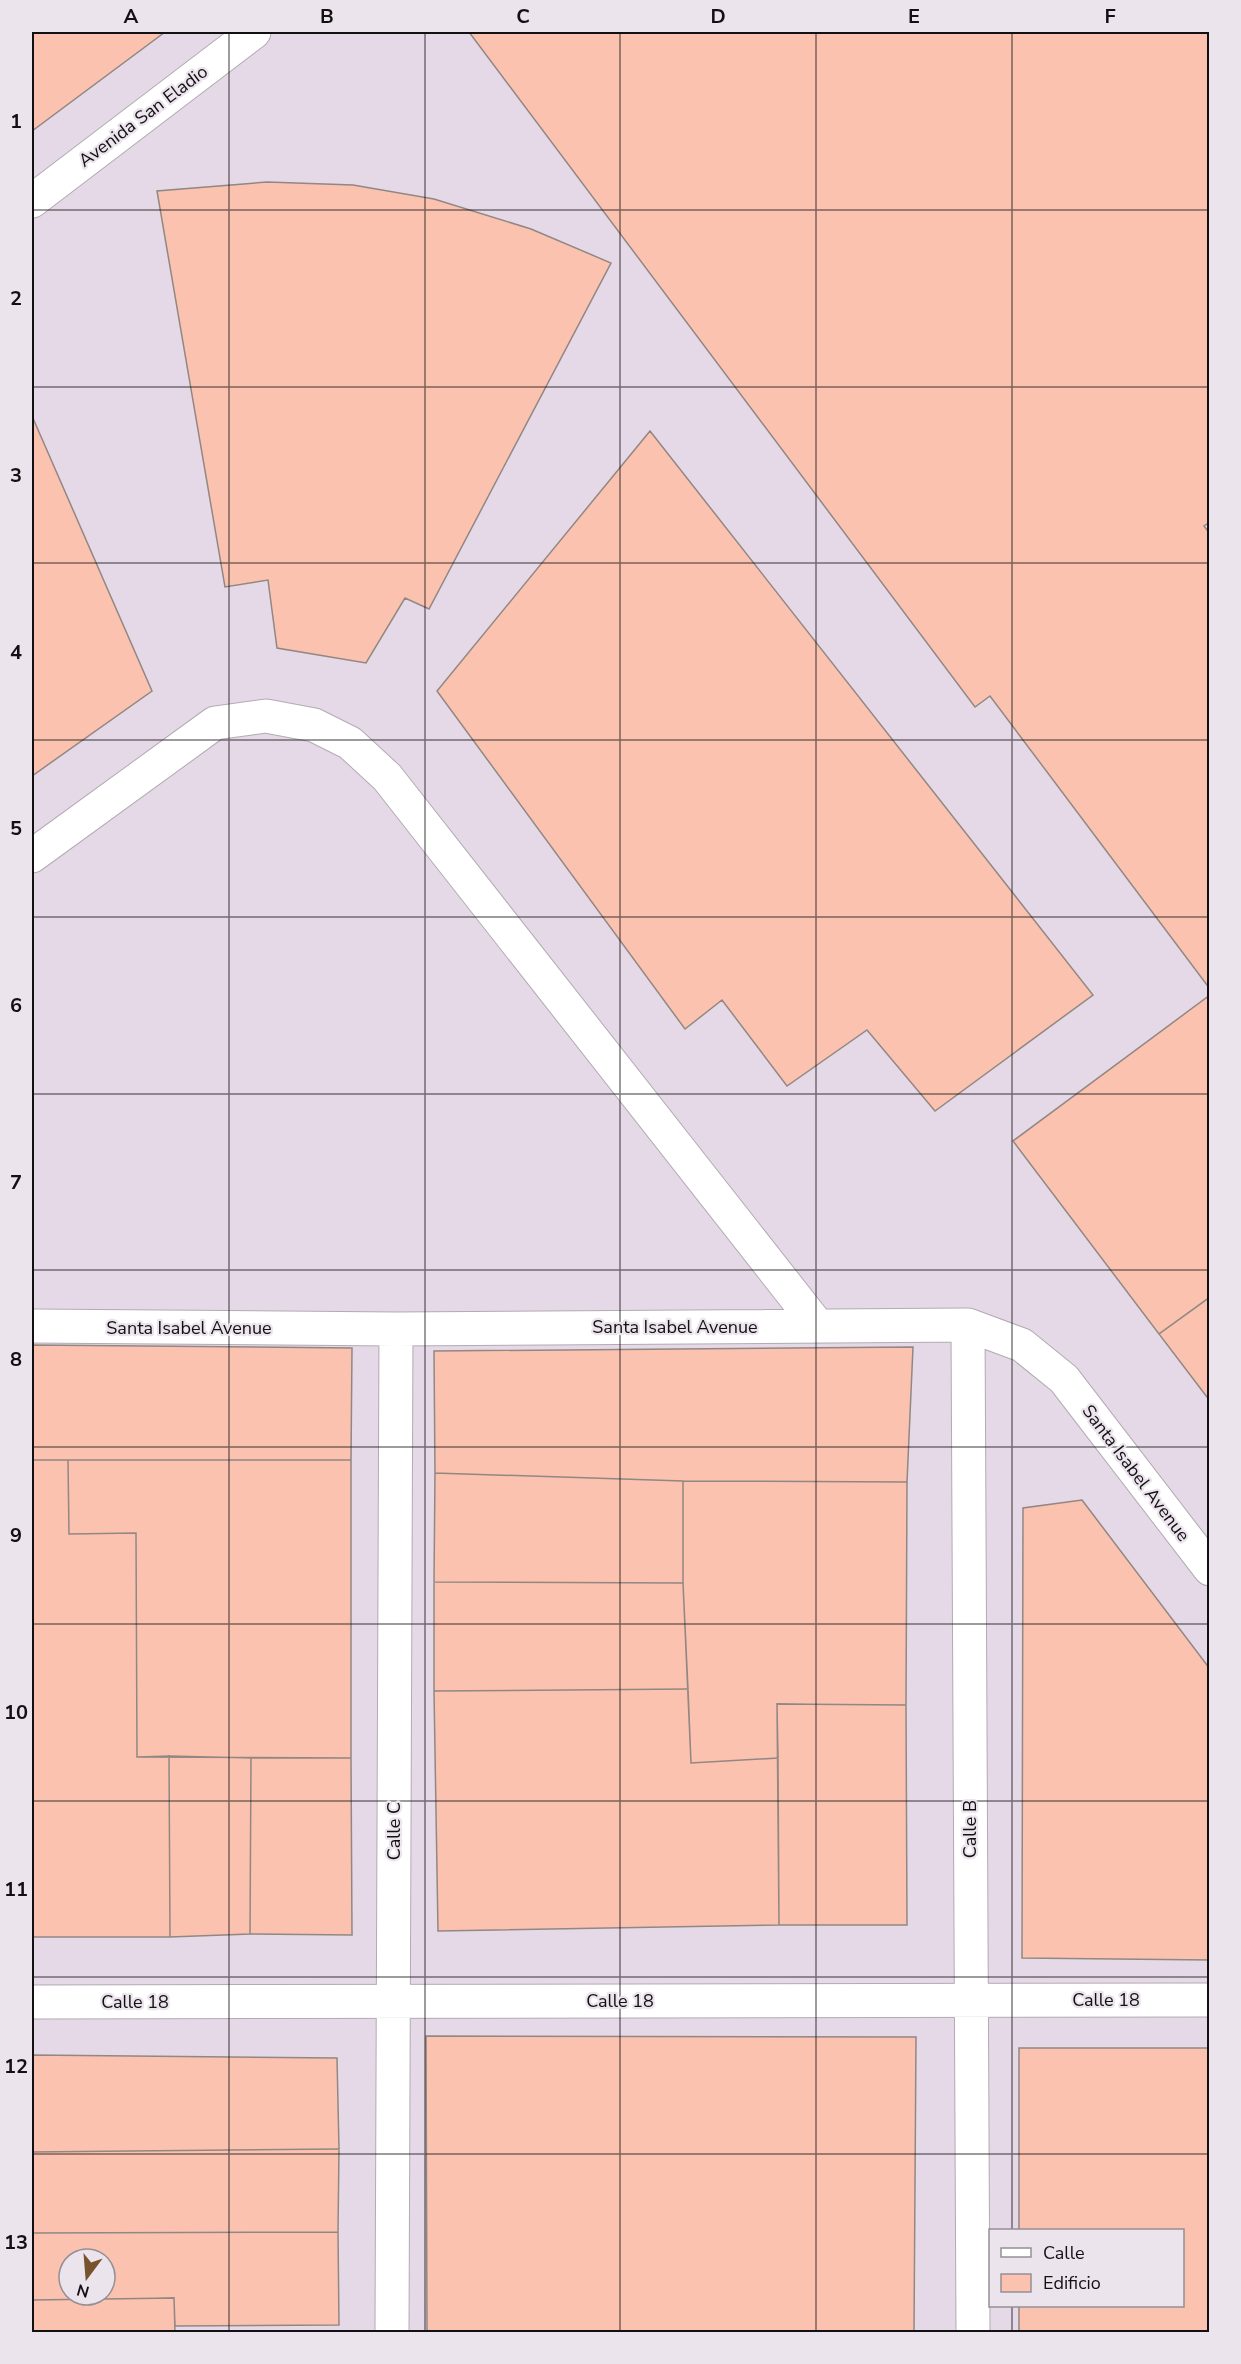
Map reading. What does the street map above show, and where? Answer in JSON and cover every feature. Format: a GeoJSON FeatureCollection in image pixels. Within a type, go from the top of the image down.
{"type":"FeatureCollection","features":[{"type":"Feature","properties":{"kind":"street","name":"Avenida San Eladio"},"geometry":{"type":"LineString","coordinates":[[32,201],[254,32]]}},
{"type":"Feature","properties":{"kind":"street"},"geometry":{"type":"LineString","coordinates":[[32,856],[215,723],[266,716],[314,725],[350,743],[387,777],[818,1326]]}},
{"type":"Feature","properties":{"kind":"street","name":"Santa Isabel Avenue"},"geometry":{"type":"LineString","coordinates":[[32,1326],[396,1329],[968,1325],[1022,1345],[1064,1380],[1209,1569]]}},
{"type":"Feature","properties":{"kind":"street","name":"Calle B"},"geometry":{"type":"LineString","coordinates":[[968,1325],[973,2332]]}},
{"type":"Feature","properties":{"kind":"street","name":"Calle C"},"geometry":{"type":"LineString","coordinates":[[392,2332],[396,1329]]}},
{"type":"Feature","properties":{"kind":"street","name":"Calle 18"},"geometry":{"type":"LineString","coordinates":[[32,2002],[1209,2000]]}},
{"type":"Feature","properties":{"kind":"shaded area"},"geometry":{"type":"Polygon","coordinates":[[[32,32],[1209,32],[1209,2332],[32,2332],[32,32]]]}},
{"type":"Feature","properties":{"kind":"building"},"geometry":{"type":"Polygon","coordinates":[[[32,32],[165,32],[32,131],[32,32]]]}},
{"type":"Feature","properties":{"kind":"building"},"geometry":{"type":"Polygon","coordinates":[[[469,32],[1210,32],[1210,522],[1204,526],[1210,534],[1210,989],[990,696],[975,707],[469,32]]]}},
{"type":"Feature","properties":{"kind":"building"},"geometry":{"type":"Polygon","coordinates":[[[267,182],[353,185],[434,199],[531,229],[611,263],[429,609],[405,598],[366,663],[277,648],[268,580],[225,587],[157,191],[267,182]]]}},
{"type":"Feature","properties":{"kind":"building"},"geometry":{"type":"Polygon","coordinates":[[[32,416],[152,691],[32,776],[32,416]]]}},
{"type":"Feature","properties":{"kind":"building"},"geometry":{"type":"Polygon","coordinates":[[[650,431],[1093,995],[935,1111],[867,1030],[787,1086],[722,1000],[685,1029],[437,691],[650,431]]]}},
{"type":"Feature","properties":{"kind":"building"},"geometry":{"type":"Polygon","coordinates":[[[1210,995],[1210,1297],[1159,1334],[1013,1141],[1210,995]]]}},
{"type":"Feature","properties":{"kind":"building"},"geometry":{"type":"Polygon","coordinates":[[[1210,1297],[1210,1401],[1159,1334],[1210,1297]]]}},
{"type":"Feature","properties":{"kind":"building"},"geometry":{"type":"Polygon","coordinates":[[[32,1345],[352,1348],[351,1460],[32,1460],[32,1345]]]}},
{"type":"Feature","properties":{"kind":"building"},"geometry":{"type":"Polygon","coordinates":[[[913,1347],[907,1482],[683,1481],[435,1473],[434,1351],[913,1347]]]}},
{"type":"Feature","properties":{"kind":"building"},"geometry":{"type":"Polygon","coordinates":[[[32,1460],[68,1460],[69,1534],[136,1533],[137,1757],[169,1756],[170,1937],[32,1937],[32,1460]]]}},
{"type":"Feature","properties":{"kind":"building"},"geometry":{"type":"Polygon","coordinates":[[[68,1460],[351,1460],[351,1758],[137,1757],[136,1533],[69,1534],[68,1460]]]}},
{"type":"Feature","properties":{"kind":"building"},"geometry":{"type":"Polygon","coordinates":[[[435,1473],[683,1481],[683,1583],[434,1582],[435,1473]]]}},
{"type":"Feature","properties":{"kind":"building"},"geometry":{"type":"Polygon","coordinates":[[[683,1481],[907,1482],[906,1705],[777,1704],[778,1758],[691,1763],[683,1583],[683,1481]]]}},
{"type":"Feature","properties":{"kind":"building"},"geometry":{"type":"Polygon","coordinates":[[[1082,1500],[1210,1669],[1210,1960],[1022,1958],[1023,1508],[1082,1500]]]}},
{"type":"Feature","properties":{"kind":"building"},"geometry":{"type":"Polygon","coordinates":[[[434,1582],[683,1583],[688,1689],[434,1691],[434,1582]]]}},
{"type":"Feature","properties":{"kind":"building"},"geometry":{"type":"Polygon","coordinates":[[[688,1689],[691,1763],[778,1758],[779,1925],[438,1931],[434,1691],[688,1689]]]}},
{"type":"Feature","properties":{"kind":"building"},"geometry":{"type":"Polygon","coordinates":[[[777,1704],[906,1705],[907,1925],[779,1925],[777,1704]]]}},
{"type":"Feature","properties":{"kind":"building"},"geometry":{"type":"Polygon","coordinates":[[[169,1756],[251,1758],[250,1934],[170,1937],[169,1756]]]}},
{"type":"Feature","properties":{"kind":"building"},"geometry":{"type":"Polygon","coordinates":[[[251,1758],[351,1758],[352,1935],[250,1934],[251,1758]]]}},
{"type":"Feature","properties":{"kind":"building"},"geometry":{"type":"Polygon","coordinates":[[[426,2036],[916,2037],[914,2332],[427,2332],[426,2036]]]}},
{"type":"Feature","properties":{"kind":"building"},"geometry":{"type":"Polygon","coordinates":[[[1019,2048],[1210,2048],[1210,2332],[1019,2332],[1019,2307],[1184,2307],[1184,2229],[1019,2229],[1019,2048]]]}},
{"type":"Feature","properties":{"kind":"building"},"geometry":{"type":"Polygon","coordinates":[[[32,2055],[337,2058],[339,2149],[32,2152],[32,2055]]]}},
{"type":"Feature","properties":{"kind":"building"},"geometry":{"type":"Polygon","coordinates":[[[339,2149],[338,2232],[32,2233],[32,2152],[339,2149]]]}},
{"type":"Feature","properties":{"kind":"building"},"geometry":{"type":"Polygon","coordinates":[[[338,2232],[339,2325],[175,2326],[174,2298],[117,2299],[117,2247],[57,2247],[57,2300],[32,2300],[32,2233],[338,2232]]]}},
{"type":"Feature","properties":{"kind":"building"},"geometry":{"type":"Polygon","coordinates":[[[174,2298],[175,2332],[32,2332],[32,2300],[57,2300],[57,2307],[117,2307],[117,2299],[174,2298]]]}}]}
